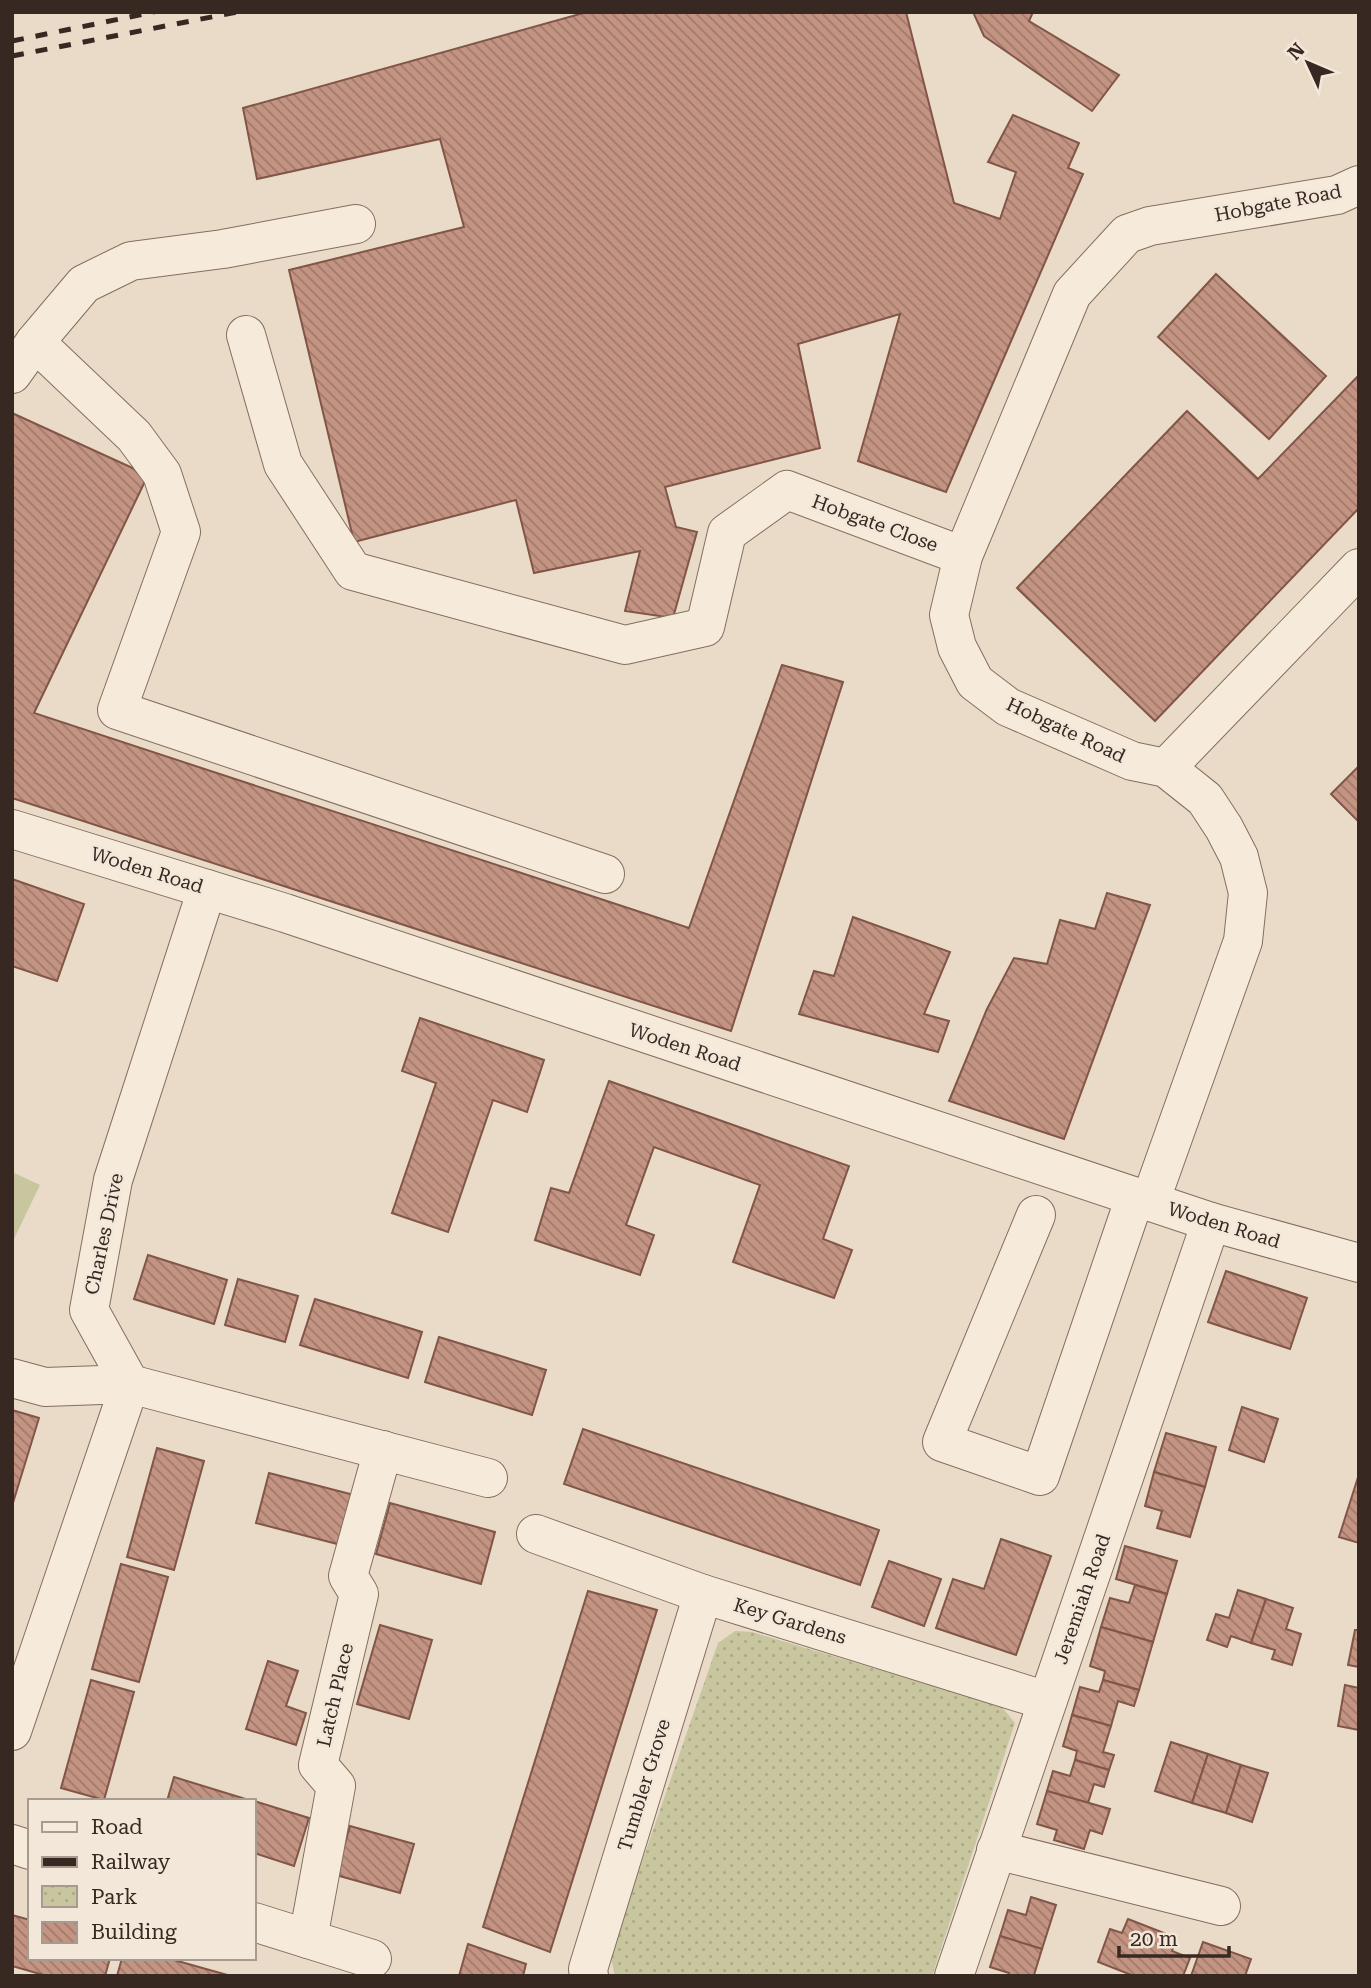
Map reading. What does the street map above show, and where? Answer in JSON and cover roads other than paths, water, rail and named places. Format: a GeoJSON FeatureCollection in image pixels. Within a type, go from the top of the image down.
{"type":"FeatureCollection","features":[{"type":"Feature","properties":{"kind":"street","name":"Hobgate Road"},"geometry":{"type":"LineString","coordinates":[[1036,1215],[942,1442],[1040,1476],[1142,1200],[1243,941],[1248,893],[1239,857],[1205,799],[1166,768],[1132,761],[1008,707],[975,682],[957,648],[949,615],[963,556],[1072,294],[1128,234],[1150,226],[1337,195],[1359,185]]}},
{"type":"Feature","properties":{"kind":"street"},"geometry":{"type":"LineString","coordinates":[[12,374],[84,284],[131,261],[223,249],[356,224]]}},
{"type":"Feature","properties":{"kind":"street","name":"Hobgate Close"},"geometry":{"type":"LineString","coordinates":[[246,335],[283,464],[353,571],[625,645],[705,627],[727,533],[787,490],[963,556]]}},
{"type":"Feature","properties":{"kind":"street"},"geometry":{"type":"LineString","coordinates":[[35,342],[134,436],[162,474],[181,532],[117,709],[605,874]]}},
{"type":"Feature","properties":{"kind":"street"},"geometry":{"type":"LineString","coordinates":[[1166,768],[1359,568]]}},
{"type":"Feature","properties":{"kind":"street","name":"Woden Road"},"geometry":{"type":"LineString","coordinates":[[12,829],[285,913],[1142,1200],[1359,1264]]}},
{"type":"Feature","properties":{"kind":"street","name":"Charles Drive"},"geometry":{"type":"LineString","coordinates":[[130,1384],[89,1310],[113,1180],[207,889]]}},
{"type":"Feature","properties":{"kind":"street","name":"Jeremiah Road"},"geometry":{"type":"LineString","coordinates":[[954,1976],[1211,1222]]}},
{"type":"Feature","properties":{"kind":"street"},"geometry":{"type":"LineString","coordinates":[[12,1378],[45,1387],[130,1384],[488,1478]]}},
{"type":"Feature","properties":{"kind":"street"},"geometry":{"type":"LineString","coordinates":[[12,1731],[130,1384]]}},
{"type":"Feature","properties":{"kind":"street","name":"Latch Place"},"geometry":{"type":"LineString","coordinates":[[308,1939],[336,1786],[318,1765],[359,1594],[348,1576],[383,1450]]}},
{"type":"Feature","properties":{"kind":"street","name":"Key Gardens"},"geometry":{"type":"LineString","coordinates":[[536,1534],[703,1594],[1047,1701]]}},
{"type":"Feature","properties":{"kind":"street","name":"Tumbler Grove"},"geometry":{"type":"LineString","coordinates":[[589,1976],[587,1969],[703,1594]]}},
{"type":"Feature","properties":{"kind":"street"},"geometry":{"type":"LineString","coordinates":[[996,1850],[1221,1906]]}},
{"type":"Feature","properties":{"kind":"street"},"geometry":{"type":"LineString","coordinates":[[256,1923],[372,1959]]}},
{"type":"Feature","properties":{"kind":"railway"},"geometry":{"type":"LineString","coordinates":[[12,41],[154,12]]}},
{"type":"Feature","properties":{"kind":"railway"},"geometry":{"type":"LineString","coordinates":[[12,56],[237,12]]}}]}
